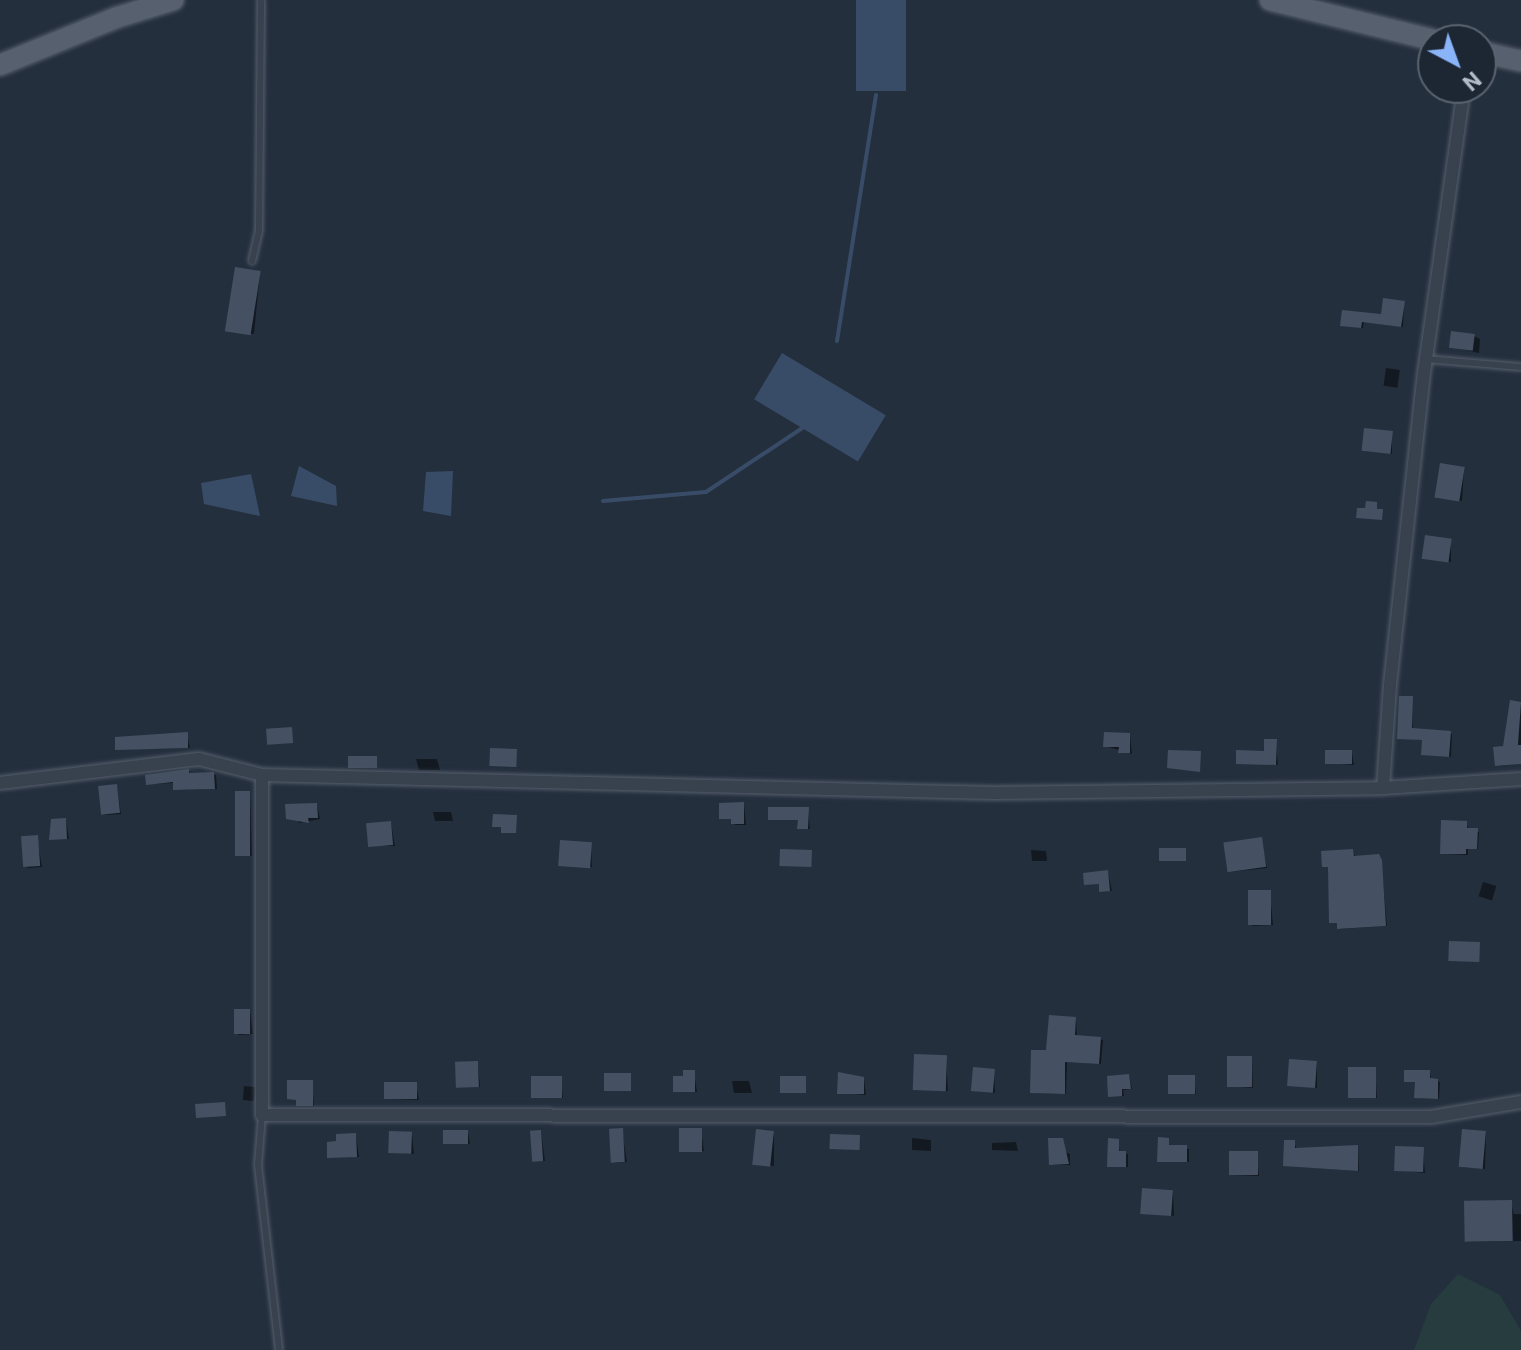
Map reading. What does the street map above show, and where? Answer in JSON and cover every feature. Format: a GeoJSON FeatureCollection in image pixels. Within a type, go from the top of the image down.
{"type":"FeatureCollection","features":[{"type":"Feature","properties":{"kind":"main road"},"geometry":{"type":"LineString","coordinates":[[0,65],[115,18],[173,0]]}},
{"type":"Feature","properties":{"kind":"main road"},"geometry":{"type":"LineString","coordinates":[[1270,0],[1417,36]]}},
{"type":"Feature","properties":{"kind":"main road"},"geometry":{"type":"LineString","coordinates":[[1497,56],[1521,61]]}},
{"type":"Feature","properties":{"kind":"street"},"geometry":{"type":"LineString","coordinates":[[1383,788],[1390,685],[1426,359],[1462,104]]}},
{"type":"Feature","properties":{"kind":"street"},"geometry":{"type":"LineString","coordinates":[[0,783],[199,759],[262,775],[993,793],[1383,788],[1521,779]]}},
{"type":"Feature","properties":{"kind":"street"},"geometry":{"type":"LineString","coordinates":[[262,775],[262,1115],[1431,1117],[1521,1102]]}},
{"type":"Feature","properties":{"kind":"lane"},"geometry":{"type":"LineString","coordinates":[[252,261],[259,231],[261,0]]}},
{"type":"Feature","properties":{"kind":"lane"},"geometry":{"type":"LineString","coordinates":[[1426,359],[1521,367]]}},
{"type":"Feature","properties":{"kind":"lane"},"geometry":{"type":"LineString","coordinates":[[262,1115],[258,1165],[279,1350]]}},
{"type":"Feature","properties":{"kind":"green space"},"geometry":{"type":"Polygon","coordinates":[[[1458,1274],[1500,1295],[1521,1331],[1521,1350],[1414,1350],[1431,1304],[1458,1274]]]}},
{"type":"Feature","properties":{"kind":"water"},"geometry":{"type":"Polygon","coordinates":[[[856,0],[906,0],[906,91],[856,91],[856,0]]]}},
{"type":"Feature","properties":{"kind":"water"},"geometry":{"type":"Polygon","coordinates":[[[782,353],[886,415],[858,462],[754,399],[782,353]]]}},
{"type":"Feature","properties":{"kind":"water"},"geometry":{"type":"Polygon","coordinates":[[[299,466],[336,486],[337,506],[291,496],[299,466]]]}},
{"type":"Feature","properties":{"kind":"water"},"geometry":{"type":"Polygon","coordinates":[[[453,471],[451,516],[423,511],[426,472],[453,471]]]}},
{"type":"Feature","properties":{"kind":"water"},"geometry":{"type":"Polygon","coordinates":[[[251,474],[260,516],[204,504],[201,483],[251,474]]]}},
{"type":"Feature","properties":{"kind":"building"},"geometry":{"type":"Polygon","coordinates":[[[235,267],[261,271],[251,335],[225,331],[235,267]]]}},
{"type":"Feature","properties":{"kind":"building"},"geometry":{"type":"Polygon","coordinates":[[[1383,298],[1405,301],[1401,327],[1362,322],[1361,328],[1340,326],[1342,310],[1381,314],[1383,298]]]}},
{"type":"Feature","properties":{"kind":"building"},"geometry":{"type":"Polygon","coordinates":[[[1451,331],[1475,334],[1473,351],[1449,348],[1451,331]]]}},
{"type":"Feature","properties":{"kind":"building"},"geometry":{"type":"Polygon","coordinates":[[[1364,428],[1393,431],[1390,454],[1362,451],[1364,428]]]}},
{"type":"Feature","properties":{"kind":"building"},"geometry":{"type":"Polygon","coordinates":[[[1440,463],[1465,467],[1459,501],[1435,498],[1440,463]]]}},
{"type":"Feature","properties":{"kind":"building"},"geometry":{"type":"Polygon","coordinates":[[[1366,501],[1377,502],[1377,509],[1383,509],[1382,520],[1356,518],[1357,508],[1365,508],[1366,501]]]}},
{"type":"Feature","properties":{"kind":"building"},"geometry":{"type":"Polygon","coordinates":[[[1425,535],[1452,539],[1448,563],[1422,559],[1425,535]]]}},
{"type":"Feature","properties":{"kind":"building"},"geometry":{"type":"Polygon","coordinates":[[[1399,696],[1413,696],[1412,728],[1451,731],[1449,757],[1421,755],[1422,740],[1397,739],[1399,696]]]}},
{"type":"Feature","properties":{"kind":"building"},"geometry":{"type":"Polygon","coordinates":[[[1510,700],[1521,702],[1518,745],[1521,745],[1521,764],[1495,766],[1493,747],[1503,746],[1510,700]]]}},
{"type":"Feature","properties":{"kind":"building"},"geometry":{"type":"Polygon","coordinates":[[[292,727],[293,743],[267,745],[266,729],[292,727]]]}},
{"type":"Feature","properties":{"kind":"building"},"geometry":{"type":"Polygon","coordinates":[[[188,732],[188,748],[115,750],[115,737],[188,732]]]}},
{"type":"Feature","properties":{"kind":"building"},"geometry":{"type":"Polygon","coordinates":[[[1104,732],[1130,733],[1130,753],[1118,753],[1119,747],[1103,747],[1104,732]]]}},
{"type":"Feature","properties":{"kind":"building"},"geometry":{"type":"Polygon","coordinates":[[[1264,739],[1277,739],[1276,765],[1236,764],[1236,750],[1264,751],[1264,739]]]}},
{"type":"Feature","properties":{"kind":"building"},"geometry":{"type":"Polygon","coordinates":[[[490,748],[517,749],[516,767],[489,766],[490,748]]]}},
{"type":"Feature","properties":{"kind":"building"},"geometry":{"type":"Polygon","coordinates":[[[1168,750],[1201,751],[1200,772],[1167,768],[1168,750]]]}},
{"type":"Feature","properties":{"kind":"building"},"geometry":{"type":"Polygon","coordinates":[[[1325,750],[1352,750],[1352,764],[1325,764],[1325,750]]]}},
{"type":"Feature","properties":{"kind":"building"},"geometry":{"type":"Polygon","coordinates":[[[348,756],[377,756],[377,768],[348,768],[348,756]]]}},
{"type":"Feature","properties":{"kind":"building"},"geometry":{"type":"Polygon","coordinates":[[[189,769],[189,773],[214,772],[215,789],[173,790],[173,782],[146,785],[145,775],[189,769]]]}},
{"type":"Feature","properties":{"kind":"building"},"geometry":{"type":"Polygon","coordinates":[[[117,784],[120,813],[101,815],[98,786],[117,784]]]}},
{"type":"Feature","properties":{"kind":"building"},"geometry":{"type":"Polygon","coordinates":[[[235,791],[250,791],[250,856],[235,856],[235,791]]]}},
{"type":"Feature","properties":{"kind":"building"},"geometry":{"type":"Polygon","coordinates":[[[744,802],[744,824],[731,824],[731,819],[719,819],[719,803],[744,802]]]}},
{"type":"Feature","properties":{"kind":"building"},"geometry":{"type":"Polygon","coordinates":[[[317,803],[318,818],[308,818],[309,823],[286,819],[285,804],[317,803]]]}},
{"type":"Feature","properties":{"kind":"building"},"geometry":{"type":"Polygon","coordinates":[[[768,807],[809,807],[808,829],[797,829],[798,820],[768,820],[768,807]]]}},
{"type":"Feature","properties":{"kind":"building"},"geometry":{"type":"Polygon","coordinates":[[[493,814],[517,815],[516,833],[501,833],[501,827],[492,827],[493,814]]]}},
{"type":"Feature","properties":{"kind":"building"},"geometry":{"type":"Polygon","coordinates":[[[66,818],[67,839],[49,840],[51,819],[66,818]]]}},
{"type":"Feature","properties":{"kind":"building"},"geometry":{"type":"Polygon","coordinates":[[[1441,820],[1467,821],[1467,828],[1478,828],[1477,849],[1466,849],[1466,854],[1440,854],[1441,820]]]}},
{"type":"Feature","properties":{"kind":"building"},"geometry":{"type":"Polygon","coordinates":[[[391,821],[393,845],[368,847],[366,823],[391,821]]]}},
{"type":"Feature","properties":{"kind":"building"},"geometry":{"type":"Polygon","coordinates":[[[38,835],[40,866],[23,867],[21,836],[38,835]]]}},
{"type":"Feature","properties":{"kind":"building"},"geometry":{"type":"Polygon","coordinates":[[[1262,837],[1266,867],[1228,872],[1223,842],[1262,837]]]}},
{"type":"Feature","properties":{"kind":"building"},"geometry":{"type":"Polygon","coordinates":[[[560,840],[592,842],[590,868],[558,866],[560,840]]]}},
{"type":"Feature","properties":{"kind":"building"},"geometry":{"type":"Polygon","coordinates":[[[1159,848],[1186,848],[1186,861],[1159,861],[1159,848]]]}},
{"type":"Feature","properties":{"kind":"building"},"geometry":{"type":"Polygon","coordinates":[[[780,849],[812,850],[811,867],[779,866],[780,849]]]}},
{"type":"Feature","properties":{"kind":"building"},"geometry":{"type":"Polygon","coordinates":[[[1353,849],[1354,856],[1379,854],[1382,860],[1386,926],[1337,929],[1337,923],[1329,923],[1328,867],[1322,867],[1321,851],[1353,849]]]}},
{"type":"Feature","properties":{"kind":"building"},"geometry":{"type":"Polygon","coordinates":[[[1108,870],[1110,891],[1099,892],[1099,884],[1084,885],[1083,873],[1108,870]]]}},
{"type":"Feature","properties":{"kind":"building"},"geometry":{"type":"Polygon","coordinates":[[[1248,890],[1271,890],[1271,925],[1248,925],[1248,890]]]}},
{"type":"Feature","properties":{"kind":"building"},"geometry":{"type":"Polygon","coordinates":[[[1449,941],[1480,942],[1479,962],[1448,961],[1449,941]]]}},
{"type":"Feature","properties":{"kind":"building"},"geometry":{"type":"Polygon","coordinates":[[[234,1009],[250,1009],[250,1034],[234,1034],[234,1009]]]}},
{"type":"Feature","properties":{"kind":"building"},"geometry":{"type":"Polygon","coordinates":[[[1049,1015],[1076,1017],[1075,1035],[1101,1037],[1099,1064],[1065,1062],[1065,1094],[1030,1093],[1031,1050],[1046,1050],[1049,1015]]]}},
{"type":"Feature","properties":{"kind":"building"},"geometry":{"type":"Polygon","coordinates":[[[914,1054],[947,1055],[946,1091],[913,1090],[914,1054]]]}},
{"type":"Feature","properties":{"kind":"building"},"geometry":{"type":"Polygon","coordinates":[[[1227,1056],[1252,1056],[1252,1087],[1227,1087],[1227,1056]]]}},
{"type":"Feature","properties":{"kind":"building"},"geometry":{"type":"Polygon","coordinates":[[[1289,1059],[1317,1061],[1315,1088],[1287,1086],[1289,1059]]]}},
{"type":"Feature","properties":{"kind":"building"},"geometry":{"type":"Polygon","coordinates":[[[478,1061],[479,1087],[456,1088],[455,1062],[478,1061]]]}},
{"type":"Feature","properties":{"kind":"building"},"geometry":{"type":"Polygon","coordinates":[[[973,1067],[995,1069],[993,1093],[971,1091],[973,1067]]]}},
{"type":"Feature","properties":{"kind":"building"},"geometry":{"type":"Polygon","coordinates":[[[1348,1067],[1376,1067],[1376,1098],[1348,1098],[1348,1067]]]}},
{"type":"Feature","properties":{"kind":"building"},"geometry":{"type":"Polygon","coordinates":[[[683,1070],[695,1070],[695,1092],[673,1092],[673,1076],[683,1076],[683,1070]]]}},
{"type":"Feature","properties":{"kind":"building"},"geometry":{"type":"Polygon","coordinates":[[[1404,1070],[1430,1070],[1430,1078],[1438,1079],[1438,1099],[1414,1098],[1415,1082],[1404,1082],[1404,1070]]]}},
{"type":"Feature","properties":{"kind":"building"},"geometry":{"type":"Polygon","coordinates":[[[838,1072],[864,1077],[864,1094],[837,1094],[838,1072]]]}},
{"type":"Feature","properties":{"kind":"building"},"geometry":{"type":"Polygon","coordinates":[[[604,1073],[631,1073],[631,1091],[604,1091],[604,1073]]]}},
{"type":"Feature","properties":{"kind":"building"},"geometry":{"type":"Polygon","coordinates":[[[1129,1074],[1131,1089],[1122,1089],[1122,1096],[1108,1097],[1107,1076],[1129,1074]]]}},
{"type":"Feature","properties":{"kind":"building"},"geometry":{"type":"Polygon","coordinates":[[[1168,1075],[1195,1075],[1195,1094],[1168,1094],[1168,1075]]]}},
{"type":"Feature","properties":{"kind":"building"},"geometry":{"type":"Polygon","coordinates":[[[531,1076],[562,1076],[562,1098],[531,1098],[531,1076]]]}},
{"type":"Feature","properties":{"kind":"building"},"geometry":{"type":"Polygon","coordinates":[[[780,1076],[806,1076],[806,1093],[780,1093],[780,1076]]]}},
{"type":"Feature","properties":{"kind":"building"},"geometry":{"type":"Polygon","coordinates":[[[287,1080],[313,1080],[313,1106],[296,1106],[296,1100],[287,1099],[287,1080]]]}},
{"type":"Feature","properties":{"kind":"building"},"geometry":{"type":"Polygon","coordinates":[[[384,1082],[417,1082],[417,1099],[384,1099],[384,1082]]]}},
{"type":"Feature","properties":{"kind":"building"},"geometry":{"type":"Polygon","coordinates":[[[225,1102],[226,1116],[196,1118],[195,1104],[225,1102]]]}},
{"type":"Feature","properties":{"kind":"building"},"geometry":{"type":"Polygon","coordinates":[[[623,1128],[625,1162],[611,1163],[609,1129],[623,1128]]]}},
{"type":"Feature","properties":{"kind":"building"},"geometry":{"type":"Polygon","coordinates":[[[679,1128],[702,1128],[702,1152],[679,1152],[679,1128]]]}},
{"type":"Feature","properties":{"kind":"building"},"geometry":{"type":"Polygon","coordinates":[[[756,1129],[774,1131],[770,1167],[752,1165],[756,1129]]]}},
{"type":"Feature","properties":{"kind":"building"},"geometry":{"type":"Polygon","coordinates":[[[1462,1129],[1486,1131],[1483,1169],[1459,1167],[1462,1129]]]}},
{"type":"Feature","properties":{"kind":"building"},"geometry":{"type":"Polygon","coordinates":[[[443,1130],[468,1130],[468,1144],[443,1144],[443,1130]]]}},
{"type":"Feature","properties":{"kind":"building"},"geometry":{"type":"Polygon","coordinates":[[[541,1130],[543,1161],[532,1162],[530,1131],[541,1130]]]}},
{"type":"Feature","properties":{"kind":"building"},"geometry":{"type":"Polygon","coordinates":[[[389,1131],[412,1132],[411,1154],[388,1153],[389,1131]]]}},
{"type":"Feature","properties":{"kind":"building"},"geometry":{"type":"Polygon","coordinates":[[[356,1133],[357,1157],[327,1158],[327,1142],[336,1141],[336,1134],[356,1133]]]}},
{"type":"Feature","properties":{"kind":"building"},"geometry":{"type":"Polygon","coordinates":[[[830,1134],[860,1135],[859,1150],[829,1149],[830,1134]]]}},
{"type":"Feature","properties":{"kind":"building"},"geometry":{"type":"Polygon","coordinates":[[[1158,1137],[1169,1138],[1169,1145],[1187,1145],[1187,1162],[1157,1162],[1158,1137]]]}},
{"type":"Feature","properties":{"kind":"building"},"geometry":{"type":"Polygon","coordinates":[[[1048,1138],[1063,1138],[1069,1164],[1049,1165],[1048,1138]]]}},
{"type":"Feature","properties":{"kind":"building"},"geometry":{"type":"Polygon","coordinates":[[[1108,1138],[1119,1139],[1119,1151],[1126,1151],[1126,1167],[1107,1167],[1108,1138]]]}},
{"type":"Feature","properties":{"kind":"building"},"geometry":{"type":"Polygon","coordinates":[[[1284,1140],[1295,1140],[1295,1148],[1358,1145],[1358,1171],[1283,1166],[1284,1140]]]}},
{"type":"Feature","properties":{"kind":"building"},"geometry":{"type":"Polygon","coordinates":[[[1395,1146],[1424,1147],[1423,1172],[1394,1171],[1395,1146]]]}},
{"type":"Feature","properties":{"kind":"building"},"geometry":{"type":"Polygon","coordinates":[[[1229,1151],[1258,1151],[1258,1175],[1229,1175],[1229,1151]]]}},
{"type":"Feature","properties":{"kind":"building"},"geometry":{"type":"Polygon","coordinates":[[[1142,1188],[1173,1190],[1171,1216],[1140,1214],[1142,1188]]]}},
{"type":"Feature","properties":{"kind":"building"},"geometry":{"type":"Polygon","coordinates":[[[1512,1200],[1513,1241],[1465,1242],[1464,1201],[1512,1200]]]}},
{"type":"Feature","properties":{"kind":"waterway"},"geometry":{"type":"LineString","coordinates":[[837,341],[876,95]]}},
{"type":"Feature","properties":{"kind":"waterway"},"geometry":{"type":"LineString","coordinates":[[603,501],[706,492],[807,425]]}}]}
